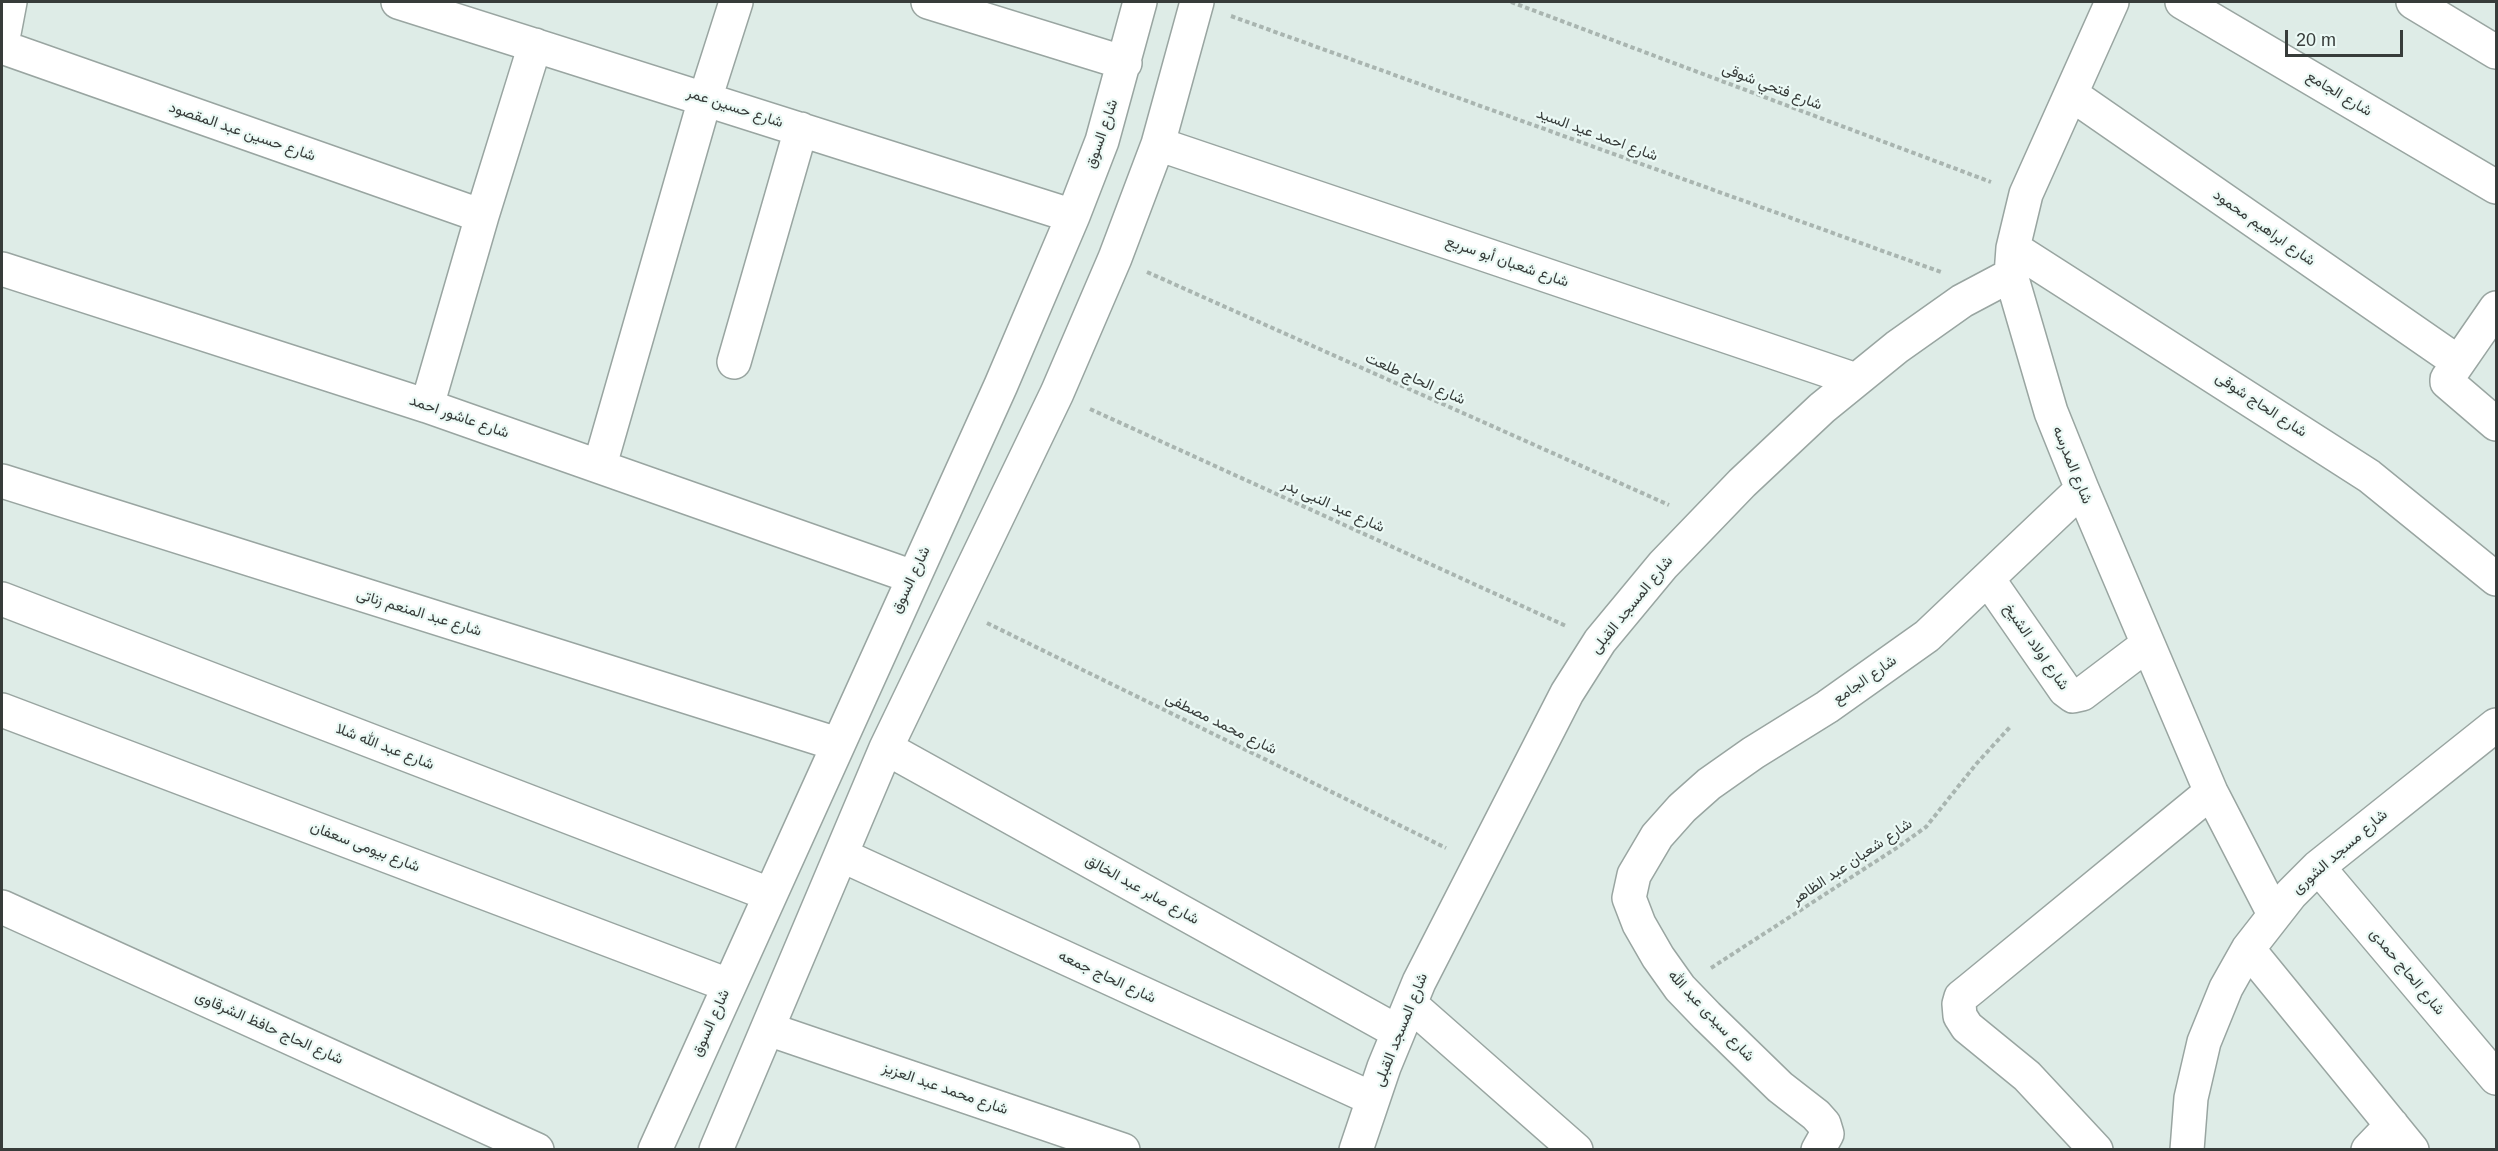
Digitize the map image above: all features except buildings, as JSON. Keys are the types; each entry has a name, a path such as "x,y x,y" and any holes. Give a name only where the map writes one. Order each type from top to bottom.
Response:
{"street":[{"path":"2,46 10,2"},
{"name":"شارع حسين عمر","path":"398,2 1072,216"},
{"path":"600,465 705,99 736,2"},
{"path":"928,2 1125,63"},
{"name":"شارع السوق","path":"655,1149 1001,385 1102,141 1140,2"},
{"name":"شارع المدرسه","path":"2112,2 2026,194 2004,271 2051,412 2082,489 2211,792 2274,914"},
{"name":"شارع الجامع","path":"2182,2 2496,187"},
{"path":"2413,2 2496,52"},
{"path":"721,1148 768,1029 886,748 1057,393 1115,258 1158,144 1197,3"},
{"path":"427,406 535,45"},
{"name":"شارع حسين عبد المقصود","path":"2,46 482,216"},
{"name":"شارع ابراهيم محمود","path":"2071,94 2458,362"},
{"path":"734,362 801,129"},
{"name":"شارع شعبان أبو سريع","path":"1158,144 1856,380"},
{"name":"شارع عاشور احمد","path":"2,269 427,406 913,577"},
{"name":"شارع المسجد القبلى","path":"1356,1149 1404,1018 1448,922 1567,693 1600,641 1663,565 1814,416 1897,347 2004,271"},
{"name":"شارع الحاج شوقى","path":"2004,271 2369,476 2496,579"},
{"path":"2496,308 2447,377 2447,382 2496,424"},
{"name":"شارع عبد المنعم زناتى","path":"2,482 837,744"},
{"name":"شارع الجامع","path":"1642,860 1657,836 1682,808 1709,784 1927,636 2082,489"},
{"name":"شارع اولاد الشيخ","path":"1988,579 2065,690 2073,696 2082,694 2148,644"},
{"name":"شارع عبد الله شلا","path":"2,599 769,894"},
{"name":"شارع بيومى سعفان","path":"2,710 728,985"},
{"name":"شارع مسجد الشورى","path":"2187,1149 2191,1098 2204,1042 2226,988 2248,950 2274,914 2318,867 2496,725"},
{"name":"شارع صابر عبد الخالق","path":"886,748 1404,1018 1576,1149"},
{"path":"2096,1149 2027,1076 1966,1027 1960,1016 1961,997 2211,792"},
{"name":"شارع الحاج جمعه","path":"841,855 1373,1099"},
{"name":"شارع سيدى عبد الله","path":"1642,860 1634,875 1629,898 1638,924 1658,957 1680,988 1772,1079 1824,1124 1827,1134 1818,1149"},
{"name":"شارع الحاج حمدى","path":"2318,867 2496,1078"},
{"name":"شارع الحاج حافظ الشرقاوى","path":"2,907 537,1149"},
{"path":"2248,950 2402,1137 2368,1149"},
{"name":"شارع محمد عبد العزيز","path":"768,1029 1123,1149"}],"path":[{"name":"شارع فتحي شوقى","path":"1511,2 2026,194"},
{"name":"شارع احمد عيد السيد","path":"1197,3 2004,271"},
{"name":"شارع الحاج طلعت","path":"1115,258 1706,521"},
{"name":"شارع عبد النبى بدر","path":"1057,393 1600,641"},
{"name":"شارع محمد مصطفى","path":"954,606 1478,864"},
{"name":"شارع شعبان عبد الظاهر","path":"1680,988 1898,848 1926,827 1977,763 2011,726"}]}
